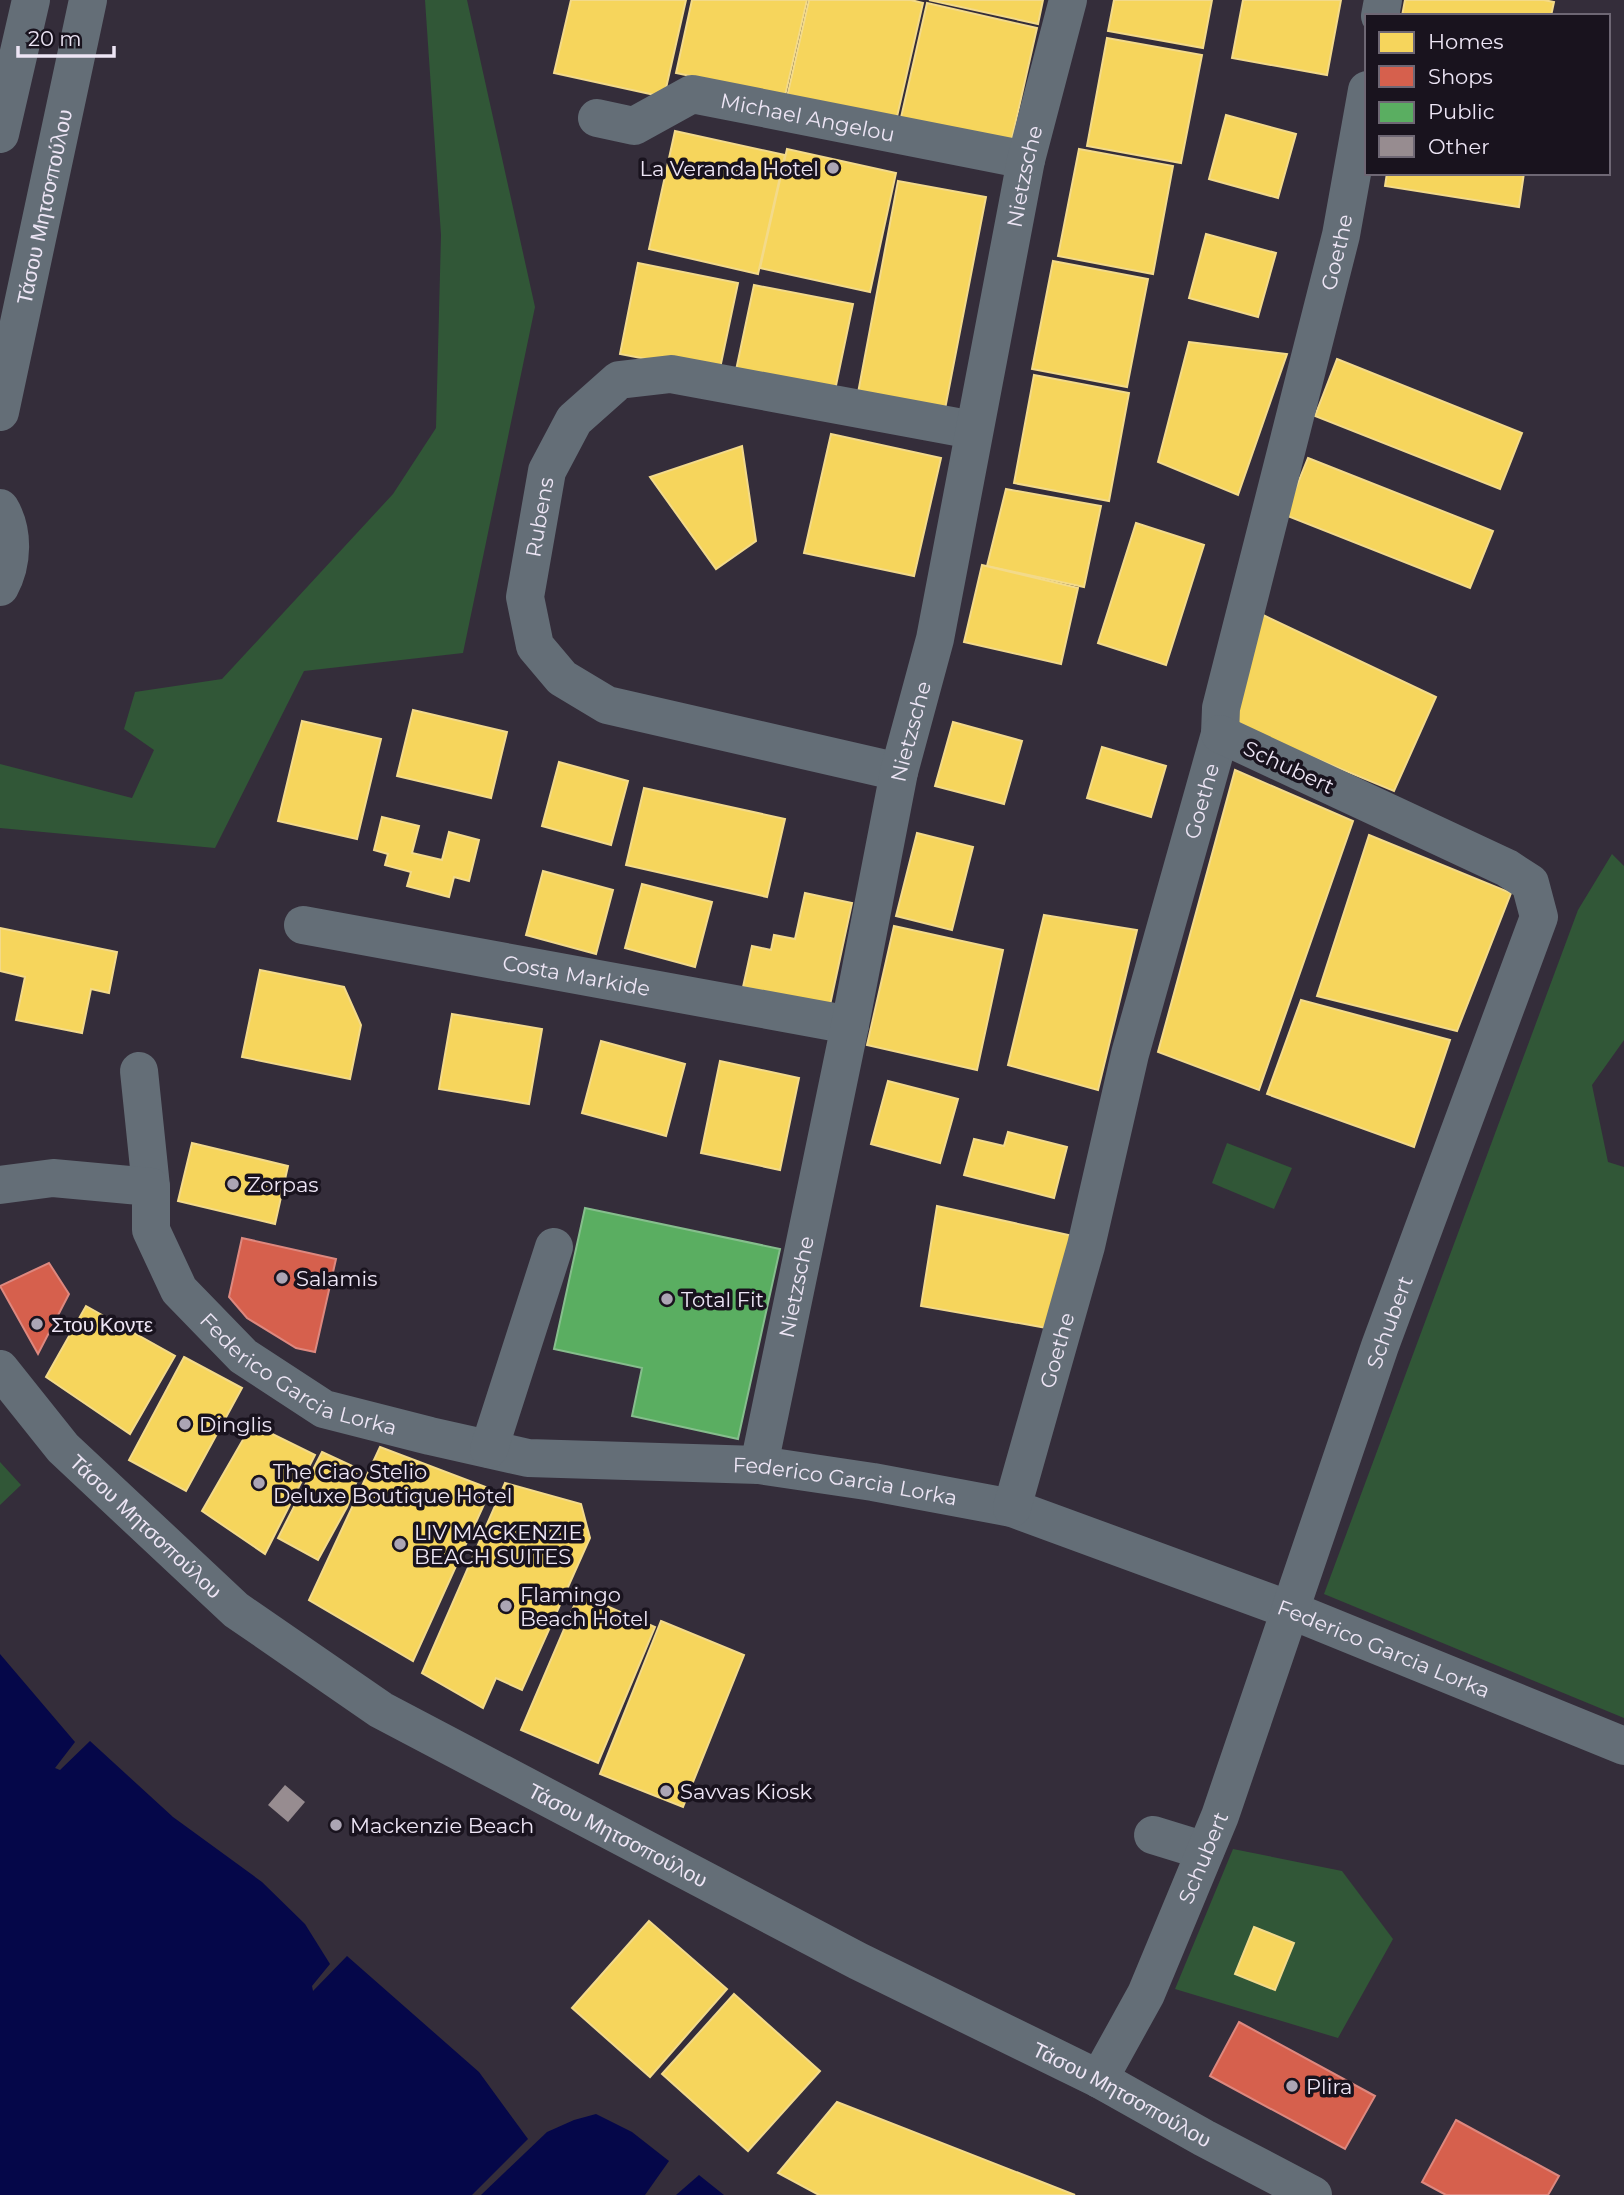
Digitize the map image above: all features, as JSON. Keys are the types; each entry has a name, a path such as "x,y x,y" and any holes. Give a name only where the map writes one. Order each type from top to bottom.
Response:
{"street":[{"path":"0,134 31,0"},
{"name":"Τάσου Μητσοπούλου","path":"0,412 88,0"},
{"path":"73,64 93,0"},
{"name":"Nietzsche","path":"759,1465 899,772 934,639 1026,160 1068,0"},
{"name":"Michael Angelou","path":"597,118 634,126 692,94 1026,160"},
{"name":"Goethe","path":"1013,1508 1086,1245 1130,1054 1220,734 1221,708 1341,235 1365,101"},
{"name":"Rubens","path":"899,772 607,705 562,678 535,646 525,597 547,471 574,419 619,380 671,374 973,430"},
{"path":"0,508 11,542 7,574 0,587"},
{"name":"Schubert","path":"1099,2079 1146,1994 1220,1816 1380,1346 1539,917 1530,883 1507,868 1220,734"},
{"name":"Costa Markide","path":"303,925 850,1025"},
{"name":"Federico Garcia Lorka","path":"139,1071 152,1187 151,1230 179,1290 243,1356 324,1409 528,1458 759,1465 840,1463 926,1481 1013,1508 1290,1610 1624,1746"},
{"path":"0,1185 53,1178 152,1187"},
{"path":"489,1449 554,1247"},
{"name":"Τάσου Μητσοπούλου","path":"0,1369 63,1448 236,1610 382,1710 858,1961 1099,2079 1313,2195"},
{"path":"1153,1835 1205,1851"}],"green space":[{"path":"425,0 467,0 535,307 463,653 304,671 215,848 0,828 0,764 132,798 154,750 124,729 135,692 222,679 393,494 436,428 441,235"},
{"path":"1612,854 1624,866 1624,1040 1592,1085 1608,1162 1624,1167 1624,1718 1324,1594 1578,910"},
{"path":"1227,1143 1292,1168 1274,1209 1212,1183"},
{"path":"0,1462 21,1485 0,1505"},
{"path":"1233,1849 1342,1871 1393,1939 1338,2038 1175,1989","holes":["1254,1928 1294,1943 1275,1990 1236,1974"]}],"shaded area":[{"path":"0,1654 75,1742 55,1768 60,1770 90,1741 173,1817 262,1882 305,1924 330,1964 312,1986 313,1991 347,1956 479,2072 528,2139 472,2195 0,2195"},
{"path":"596,2114 632,2132 669,2161 645,2195 481,2195 547,2132"},
{"path":"699,2175 724,2195 676,2195"}],"building: Homes":[{"path":"571,0 686,0 664,97 554,73"},
{"path":"692,0 807,0 785,96 676,73"},
{"path":"809,0 911,0 923,3 896,121 787,97"},
{"path":"929,0 1043,0 1038,24"},
{"path":"1114,0 1212,0 1203,48 1108,31"},
{"path":"1243,0 1341,0 1327,75 1232,58"},
{"path":"1405,0 1554,2 1551,14 1402,14"},
{"path":"927,3 1037,28 1010,147 900,122"},
{"path":"1107,38 1202,55 1181,163 1087,146"},
{"path":"1226,115 1296,134 1278,198 1209,179"},
{"path":"675,131 785,155 758,274 649,249"},
{"path":"787,149 896,173 870,292 760,268"},
{"path":"1079,149 1173,166 1153,274 1058,256"},
{"path":"1387,175 1524,175 1519,207 1385,186"},
{"path":"898,181 986,197 945,409 858,393"},
{"path":"1206,234 1276,253 1258,317 1189,298"},
{"path":"1053,261 1148,279 1127,387 1032,369"},
{"path":"638,263 738,283 719,373 620,354"},
{"path":"754,285 853,304 834,395 735,375"},
{"path":"1189,342 1287,354 1238,495 1158,462"},
{"path":"1337,359 1522,433 1500,489 1315,416"},
{"path":"1034,375 1129,393 1109,501 1014,483"},
{"path":"831,434 941,458 914,576 804,553"},
{"path":"742,446 756,541 716,569 650,477"},
{"path":"1308,458 1493,531 1470,588 1285,515"},
{"path":"1006,489 1101,506 1084,587 987,566"},
{"path":"1136,523 1204,545 1166,665 1098,643"},
{"path":"982,565 1078,588 1061,664 964,642"},
{"path":"1263,615 1436,697 1394,791 1228,722"},
{"path":"413,710 507,732 491,798 397,776"},
{"path":"302,721 381,739 357,839 278,821"},
{"path":"953,722 1022,741 1004,804 935,786"},
{"path":"1102,747 1166,766 1151,817 1087,798"},
{"path":"559,762 628,781 611,845 542,826"},
{"path":"1235,770 1353,821 1259,1090 1158,1052"},
{"path":"644,788 785,819 767,897 626,865"},
{"path":"382,817 419,826 412,853 442,860 449,832 479,840 469,881 454,877 449,897 407,886 411,872 385,865 388,854 374,850"},
{"path":"917,833 973,847 952,930 896,916"},
{"path":"1369,835 1511,893 1457,1031 1317,996"},
{"path":"543,871 613,890 596,954 526,935"},
{"path":"642,884 712,902 695,967 625,948"},
{"path":"805,893 852,903 830,1005 743,987 752,946 771,950 774,935 795,939"},
{"path":"1044,915 1137,930 1098,1090 1008,1065"},
{"path":"894,926 1003,950 977,1070 867,1045"},
{"path":"0,928 117,952 109,993 91,989 82,1033 16,1020 25,977 0,971"},
{"path":"260,970 344,987 361,1025 350,1079 242,1057"},
{"path":"1301,1000 1450,1040 1414,1147 1267,1094"},
{"path":"452,1014 542,1029 529,1104 439,1089"},
{"path":"601,1041 685,1064 666,1136 582,1113"},
{"path":"720,1061 799,1078 780,1170 701,1153"},
{"path":"888,1081 958,1099 940,1163 871,1144"},
{"path":"1008,1132 1067,1147 1054,1198 964,1175 974,1139 1004,1146"},
{"name":"Zorpas","path":"192,1143 288,1166 275,1224 178,1201"},
{"path":"937,1206 1073,1236 1047,1328 921,1306"},
{"path":"86,1306 175,1356 130,1434 46,1377"},
{"name":"Dinglis","path":"184,1357 242,1388 186,1491 129,1460"},
{"name":"The Ciao Stelio Deluxe Boutique Hotel","path":"252,1424 315,1455 265,1554 202,1511"},
{"name":"LIV MACKENZIE BEACH SUITES","path":"380,1447 491,1489 413,1661 309,1600"},
{"path":"322,1452 361,1470 347,1507 318,1560 278,1538"},
{"name":"Flamingo Beach Hotel","path":"505,1483 581,1504 590,1538 522,1690 496,1678 483,1708 422,1673"},
{"path":"579,1594 655,1627 598,1763 521,1730"},
{"path":"661,1621 744,1655 683,1807 600,1774"},
{"path":"649,1921 727,1989 650,2077 572,2008"},
{"path":"1254,1927 1294,1943 1275,1990 1235,1974"},
{"path":"734,1994 820,2071 748,2151 662,2074"},
{"path":"837,2102 1075,2195 819,2195 778,2173"}],"building: Shops":[{"name":"Salamis","path":"242,1238 336,1259 315,1352 296,1348 247,1318 229,1297"},
{"name":"Στου Κοντε","path":"49,1263 69,1294 38,1354 0,1286"},
{"name":"Plira","path":"1239,2022 1375,2096 1345,2149 1210,2076"},
{"path":"1456,2120 1559,2176 1548,2195 1446,2195 1422,2182"}],"building: Public":[{"name":"Total Fit","path":"585,1208 780,1249 738,1439 632,1416 642,1368 554,1349"}],"building: Other":[{"path":"285,1785 305,1802 288,1822 268,1805"}],"place":[{"name":"La Veranda Hotel","path":"833,168"},
{"name":"Zorpas","path":"233,1184"},
{"name":"Salamis","path":"282,1278"},
{"name":"Total Fit","path":"667,1299"},
{"name":"Στου Κοντε","path":"37,1324"},
{"name":"Dinglis","path":"185,1424"},
{"name":"The Ciao Stelio Deluxe Boutique Hotel","path":"259,1483"},
{"name":"LIV MACKENZIE BEACH SUITES","path":"400,1544"},
{"name":"Flamingo Beach Hotel","path":"506,1606"},
{"name":"Savvas Kiosk","path":"666,1791"},
{"name":"Mackenzie Beach","path":"336,1825"},
{"name":"Plira","path":"1292,2086"}]}
